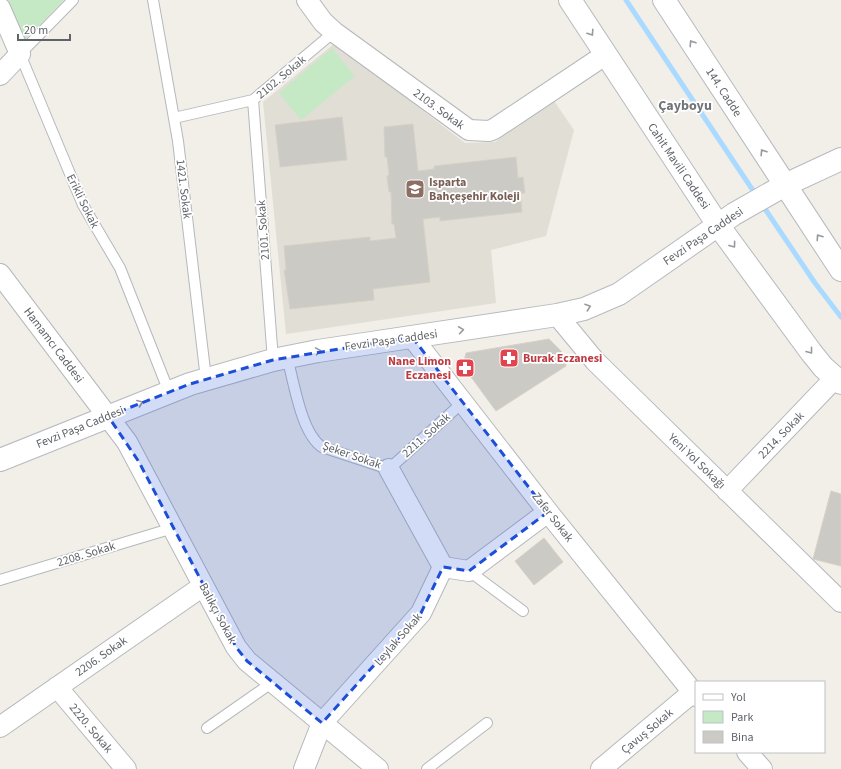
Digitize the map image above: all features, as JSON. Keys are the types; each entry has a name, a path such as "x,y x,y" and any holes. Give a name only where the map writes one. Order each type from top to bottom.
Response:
{"street":[{"name":"2103. Sokak","path":"307,0 323,22 334,32 469,130 489,131 494,129 606,56"},
{"name":"Cahit Mavili Caddesi","path":"570,0 606,56 726,220 811,352 838,381"},
{"name":"144. Cadde","path":"664,0 841,270"},
{"name":"Erikli Sokak","path":"0,8 20,54"},
{"path":"0,75 20,54"},
{"name":"Fevzi Paşa Caddesi","path":"0,460 169,392 206,379 280,359 557,315 584,309 619,294 765,195 841,159"},
{"name":"Hamamcı Caddesi","path":"0,274 108,416"},
{"name":"Yeni Yol Sokağı","path":"557,315 595,361 841,602"},
{"name":"Zafer Sokak","path":"412,337 548,512 695,694"},
{"name":"2214. Sokak","path":"728,491 838,381"},
{"name":"Balıkçı Sokak","path":"108,416 139,462 236,647 247,661 378,769"},
{"name":"Şeker Sokak","path":"390,469 443,567"},
{"path":"443,567 469,571 548,512"},
{"name":"Leylak Sokak","path":"304,769 322,723 421,613 443,567"},
{"name":"2206. Sokak","path":"0,727 203,586"},
{"name":"2220. Sokak","path":"57,687 126,769"},
{"name":"Çavuş Sokak","path":"601,769 695,694"},
{"path":"748,753 762,769"}],"lane":[{"path":"20,54 72,0"},
{"name":"1421. Sokak","path":"153,0 174,118 206,379"},
{"name":"2102. Sokak","path":"174,118 253,100 334,32"},
{"name":"Erikli Sokak","path":"20,54 83,205 120,268 169,392"},
{"name":"2101. Sokak","path":"253,100 280,359"},
{"name":"Şeker Sokak","path":"280,359 310,435 316,443 322,447 390,469"},
{"name":"2211. Sokak","path":"390,469 462,402"},
{"name":"2208. Sokak","path":"0,580 173,528"},
{"path":"469,571 523,610"},
{"path":"207,728 273,682"},
{"path":"427,769 488,723"}],"highlighted area":[{"path":"412,337 548,512 469,571 443,567 421,613 322,723 247,661 236,647 139,462 108,416 190,384 273,360"}],"shaded area":[{"name":"Isparta Bahçeşehir Koleji","path":"335,43 465,143 495,142 554,101 574,130 546,236 491,250 496,303 286,334 263,102"}],"green space":[{"path":"5,0 64,0 23,42"},
{"path":"332,48 355,76 301,120 279,93"}],"building":[{"path":"342,117 347,160 280,167 275,125"},
{"path":"413,124 418,171 434,169 434,166 516,157 518,178 523,177 525,193 520,193 522,212 440,221 440,217 423,219 430,282 373,289 374,300 290,309 284,270 286,270 284,246 370,237 370,241 396,238 394,224 392,224 391,192 389,192 387,176 389,175 387,157 385,157 384,127"},
{"path":"549,339 564,354 566,366 496,411 463,366 466,353"},
{"path":"831,491 841,494 841,566 813,559"},
{"path":"544,538 563,562 534,585 515,561"}],"waterway":[{"path":"626,0 756,195"},
{"path":"761,203 815,283 841,317"}],"place":[{"name":"Isparta Bahçeşehir Koleji","path":"415,189"},
{"name":"Burak Eczanesi","path":"509,358"},
{"name":"Nane Limon Eczanesi","path":"465,368"}],"district":[{"name":"Çayboyu","path":"685,105"}]}
